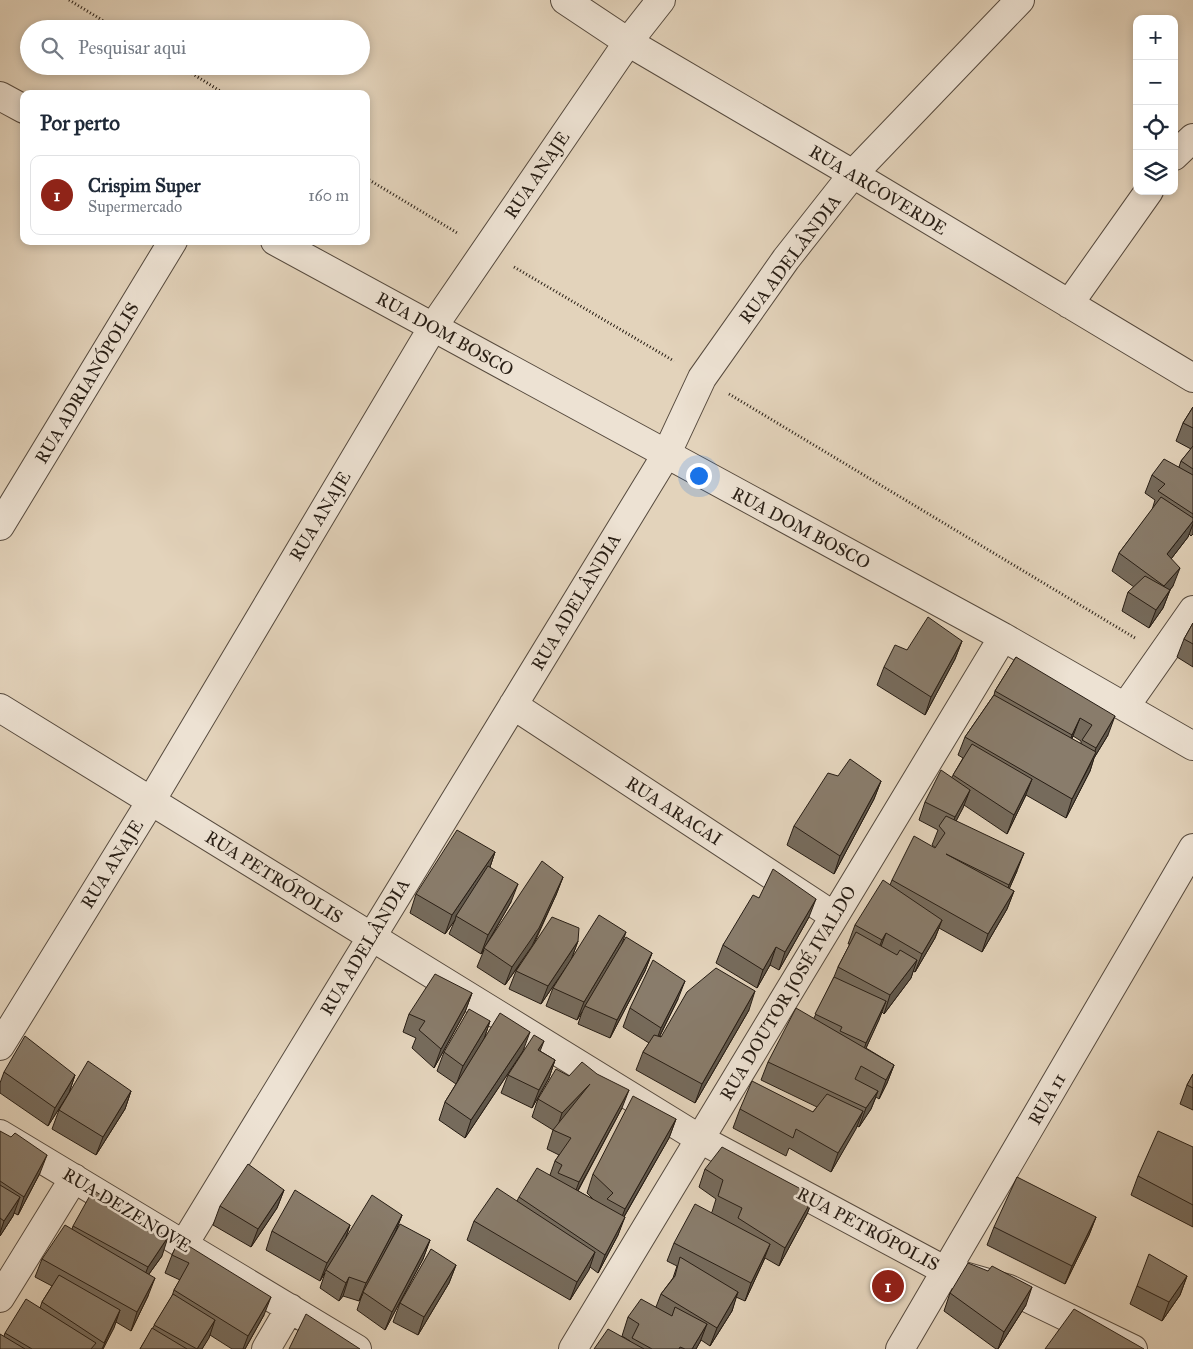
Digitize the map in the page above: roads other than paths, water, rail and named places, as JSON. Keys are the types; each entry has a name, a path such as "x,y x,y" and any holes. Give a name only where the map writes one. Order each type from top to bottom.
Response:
{"street":[{"name":"RUA ARCOVERDE","path":"565,0 628,42 853,174 1193,378"},
{"name":"RUA ANAJE","path":"0,1046 151,801 433,327 628,42 661,0"},
{"name":"RUA ADELÂNDIA","path":"184,1244 666,455 702,378 786,259 853,174 1020,0"},
{"path":"0,96 20,107"},
{"path":"1178,152 1193,138"},
{"path":"1069,304 1146,195"},
{"name":"RUA ADRIANÓPOLIS","path":"0,526 171,245"},
{"name":"RUA DOM BOSCO","path":"282,245 1003,637 1193,746"},
{"path":"1125,707 1193,610"},
{"name":"RUA DOUTOR JOSÉ IVALDO","path":"573,1349 1003,637"},
{"name":"RUA ARACAI","path":"514,705 834,916"},
{"name":"RUA PETRÓPOLIS","path":"0,708 700,1139 946,1270 1009,1289 1133,1349"},
{"name":"RUA 11","path":"900,1349 1193,848"},
{"name":"RUA DEZENOVE","path":"0,1134 356,1349"},
{"path":"0,1298 74,1178"},
{"path":"266,1349 290,1308"}],"place":[{"name":"Crispim Super","path":"888,1286"}]}
